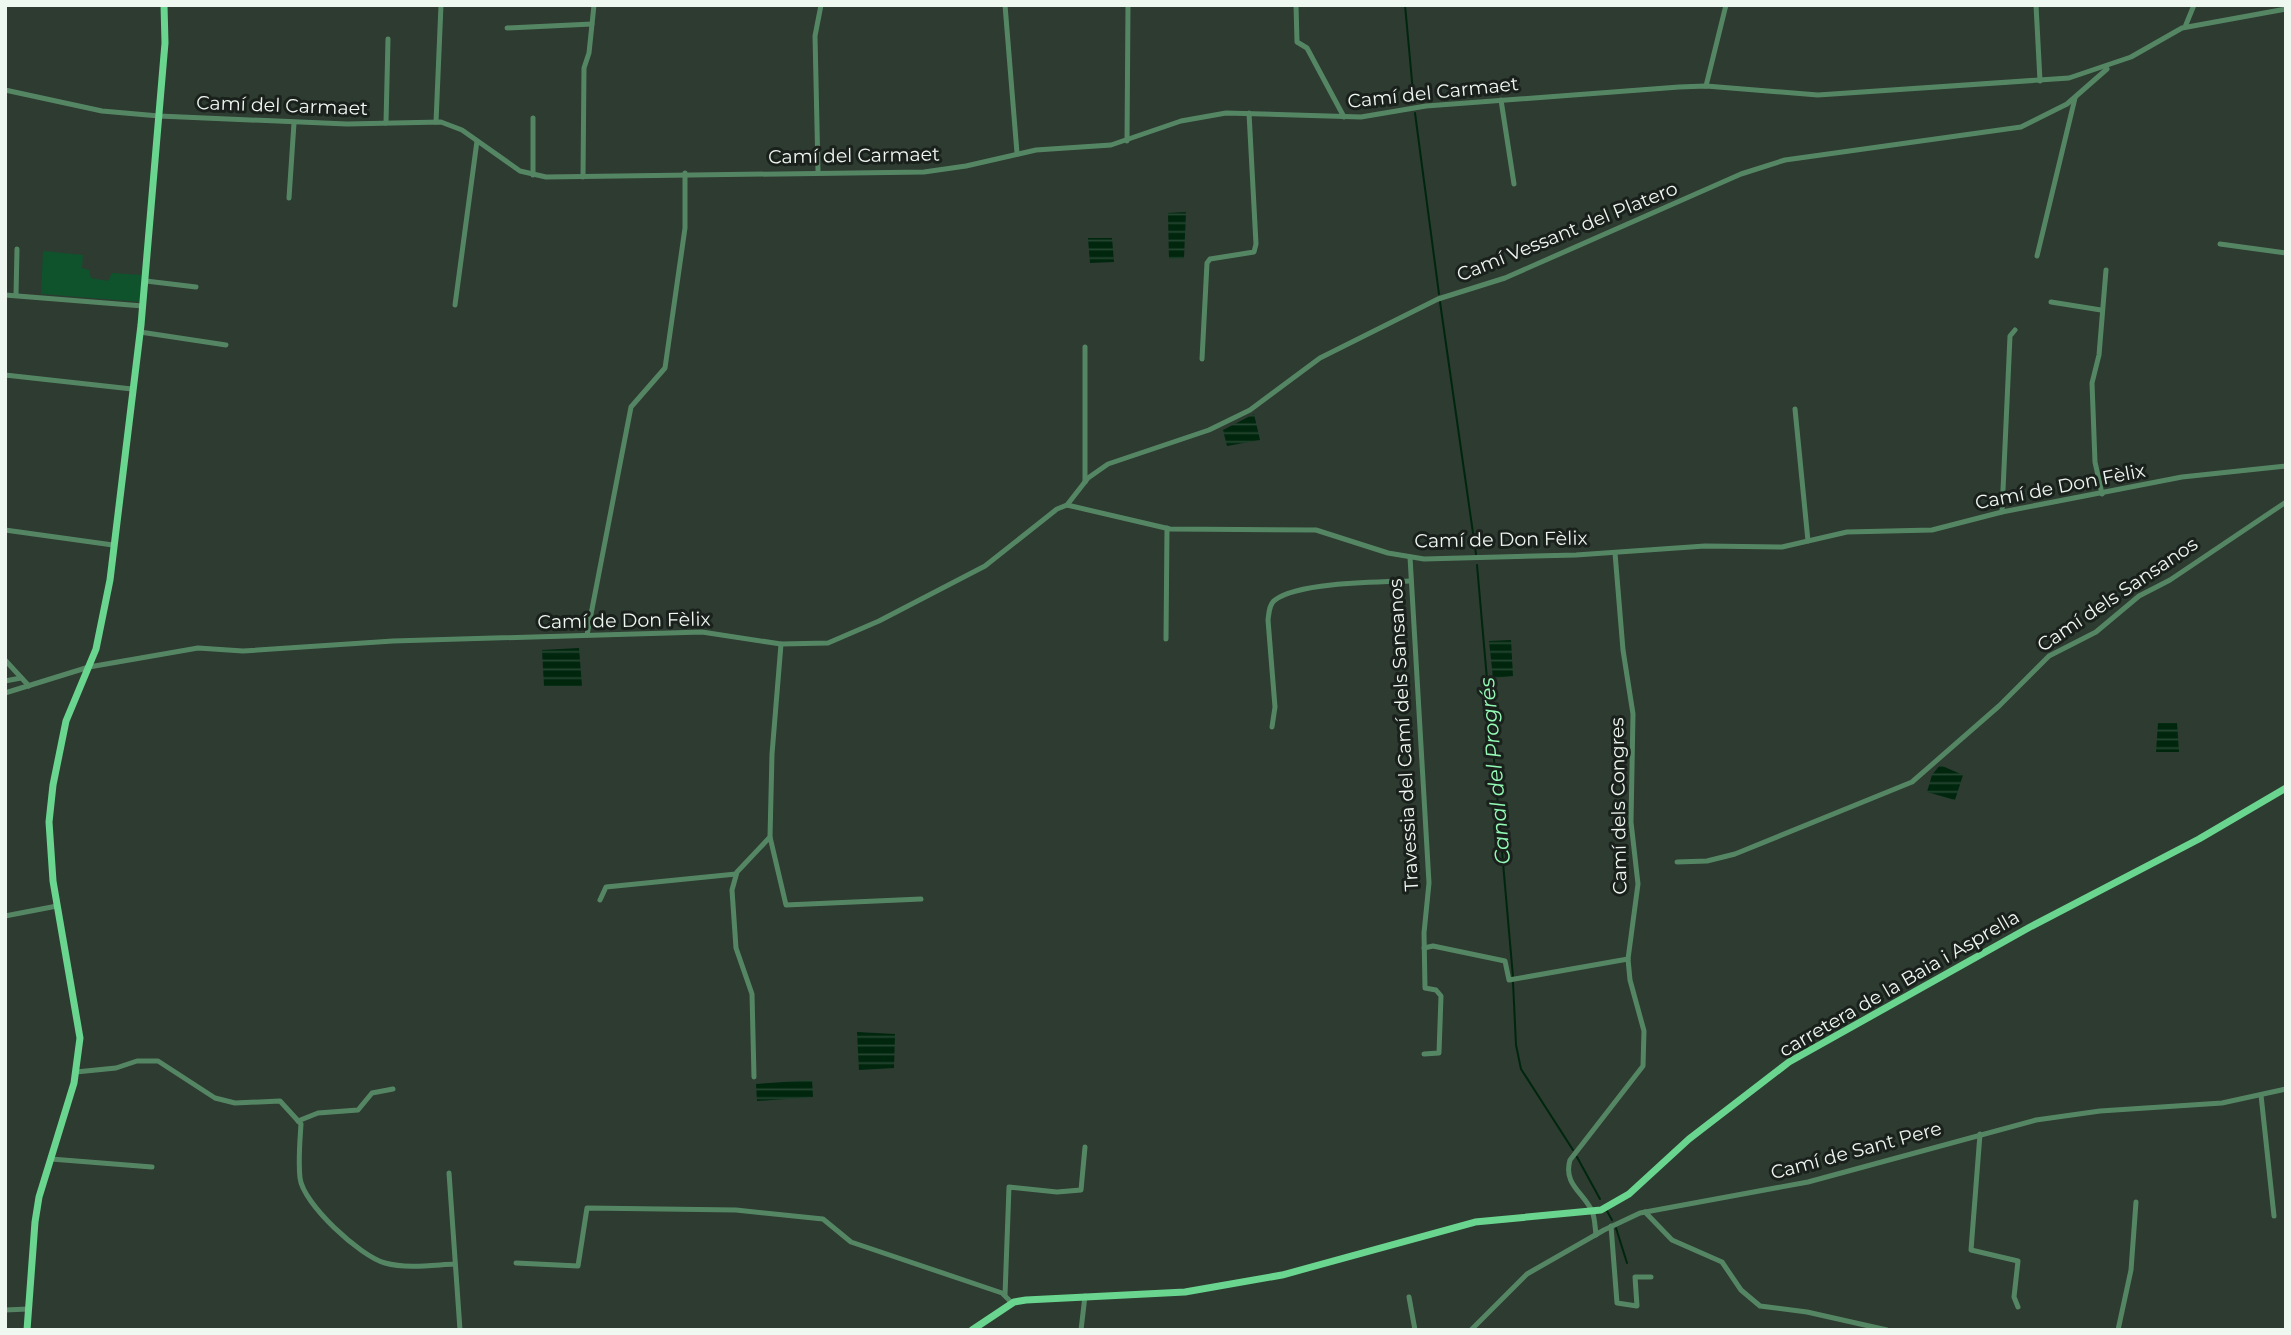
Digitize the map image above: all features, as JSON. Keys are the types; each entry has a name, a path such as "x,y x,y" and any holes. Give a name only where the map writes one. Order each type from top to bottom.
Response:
{"main road":[{"path":"27,1330 35,1222 76,1072 80,1038 49,847 53,785 66,721 89,667 103,619 146,281 159,116 164,5"},
{"name":"carretera de la Baia i Asprella","path":"972,1330 1012,1303 1026,1300 1185,1292 1263,1280 1475,1222 1592,1212 1629,1194 1689,1139 1815,1046 2030,927 2175,853 2286,788"}],"street":[{"path":"436,121 441,5"},
{"path":"583,177 584,68 594,5"},
{"path":"818,171 815,36 821,5"},
{"path":"1005,5 1017,153"},
{"path":"1127,141 1128,5"},
{"path":"1296,5 1297,42 1307,48 1344,117"},
{"path":"1706,86 1726,5"},
{"path":"2036,5 2040,81"},
{"path":"2185,27 2194,5"},
{"name":"Camí del Carmaet","path":"5,90 102,111 159,116 293,123 436,121 462,130 507,163 533,175 583,177 818,171 924,172 967,166 1017,153 1094,147 1127,141 1181,121 1227,113 1344,117 1501,100 1706,86 1818,95 2040,81 2088,74 2109,67 2185,27 2286,9"},
{"path":"507,28 592,24"},
{"path":"386,123 388,39"},
{"name":"Camí Vessant del Platero","path":"1067,505 1085,482 1108,464 1209,430 1250,410 1320,358 1438,299 1505,278 1617,231 1741,174 1784,160 2021,127 2075,98 2109,67"},
{"path":"2037,257 2075,98"},
{"path":"1501,100 1514,184"},
{"path":"1202,359 1206,263 1210,259 1244,256 1254,251 1256,244 1249,113"},
{"path":"533,118 533,175"},
{"path":"289,198 293,123"},
{"path":"455,305 477,141"},
{"path":"587,635 631,407 665,368 685,228 685,173"},
{"path":"2220,244 2286,253"},
{"path":"16,295 17,249"},
{"path":"2102,494 2095,462 2092,409 2106,270"},
{"path":"146,281 197,287"},
{"path":"5,295 143,306"},
{"path":"2051,302 2101,310"},
{"path":"2002,512 2010,336 2015,330"},
{"path":"140,332 226,345"},
{"path":"1085,347 1085,482"},
{"path":"5,375 132,389"},
{"path":"1795,409 1808,541"},
{"name":"Camí de Don Fèlix","path":"5,693 89,667 198,648 243,651 393,641 702,632 781,644 828,643 879,621 985,566 1057,509 1067,505 1167,528 1315,530 1388,553 1424,559 1615,553 1705,547 1782,547 1847,532 1932,530 2002,512 2182,477 2286,466"},
{"name":"Camí dels Sansanos","path":"1676,862 1707,861 1735,854 1912,782 2000,706 2049,656 2096,632 2139,596 2170,580 2286,502"},
{"path":"1166,639 1167,528"},
{"path":"5,530 113,545"},
{"name":"Camí dels Congres","path":"1596,1234 1592,1212 1573,1186 1567,1170 1570,1160 1643,1066 1644,1031 1630,981 1628,959 1638,884 1631,822 1633,714 1623,650 1615,553"},
{"name":"Travessia del Camí dels Sansanos","path":"1410,557 1429,883 1424,948 1425,988 1436,990 1441,996 1439,1053 1424,1054"},
{"path":"1272,727 1275,707 1268,620 1269,607 1275,599 1330,586 1410,581"},
{"path":"781,644 772,751 770,836 786,905 921,899"},
{"path":"5,660 29,686"},
{"path":"5,681 21,678"},
{"path":"754,1077 752,994 736,948 731,906 736,874 770,836"},
{"path":"600,900 606,887 736,874"},
{"path":"5,916 57,906"},
{"path":"1424,948 1433,946 1505,961 1509,980 1628,959"},
{"path":"76,1072 116,1068 137,1061 158,1061 215,1098 235,1103 279,1101 299,1121 300,1178 306,1196 318,1211 353,1242 383,1263 455,1264"},
{"path":"299,1121 318,1113 358,1110 372,1093 393,1089"},
{"name":"Camí de Sant Pere","path":"1471,1330 1527,1274 1611,1226 1645,1212 1808,1182 1980,1134 2065,1115 2222,1103 2286,1089"},
{"path":"2261,1095 2273,1216"},
{"path":"1980,1134 1971,1250 2018,1261 2014,1297 2018,1307"},
{"path":"1005,1296 1009,1187 1057,1192 1082,1190 1085,1147"},
{"path":"51,1158 152,1167"},
{"path":"449,1173 460,1330"},
{"path":"2118,1330 2131,1270 2136,1202"},
{"path":"516,1263 578,1266 587,1208 736,1210 823,1219 851,1242 971,1281 1005,1296 1012,1303"},
{"path":"1645,1212 1672,1240 1722,1262 1741,1290 1760,1306 1807,1312 1888,1330"},
{"path":"1611,1226 1617,1303 1637,1306 1636,1277 1651,1277"},
{"path":"1081,1330 1085,1296"},
{"path":"1409,1297 1415,1330"},
{"path":"5,1310 28,1309"}],"shaded area":[{"path":"1186,212 1184,258 1169,259 1168,213"},
{"path":"1088,238 1112,238 1114,262 1090,263"},
{"path":"43,251 83,255 82,268 89,270 91,278 108,281 112,273 142,275 141,302 41,294"},
{"path":"1254,414 1260,440 1227,446 1223,430"},
{"path":"1511,640 1513,676 1493,678 1489,641"},
{"path":"579,648 582,686 544,686 542,650"},
{"path":"2158,723 2177,723 2179,752 2156,752"},
{"path":"1940,765 1963,775 1955,800 1927,792 1932,775"},
{"path":"857,1032 895,1034 894,1068 859,1070"},
{"path":"812,1080 813,1097 757,1101 756,1084"}],"waterway":[{"name":"Canal del Progrés","path":"1405,5 1414,103"},
{"name":"Canal del Progrés","path":"1415,113 1439,294"},
{"name":"Canal del Progrés","path":"1440,302 1476,554"},
{"name":"Canal del Progrés","path":"1477,565 1513,977"},
{"name":"Canal del Progrés","path":"1513,982 1516,1045 1521,1069 1573,1150"},
{"name":"Canal del Progrés","path":"1577,1157 1600,1199"},
{"name":"Canal del Progrés","path":"1607,1211 1612,1220"},
{"name":"Canal del Progrés","path":"1616,1228 1627,1263"}]}
